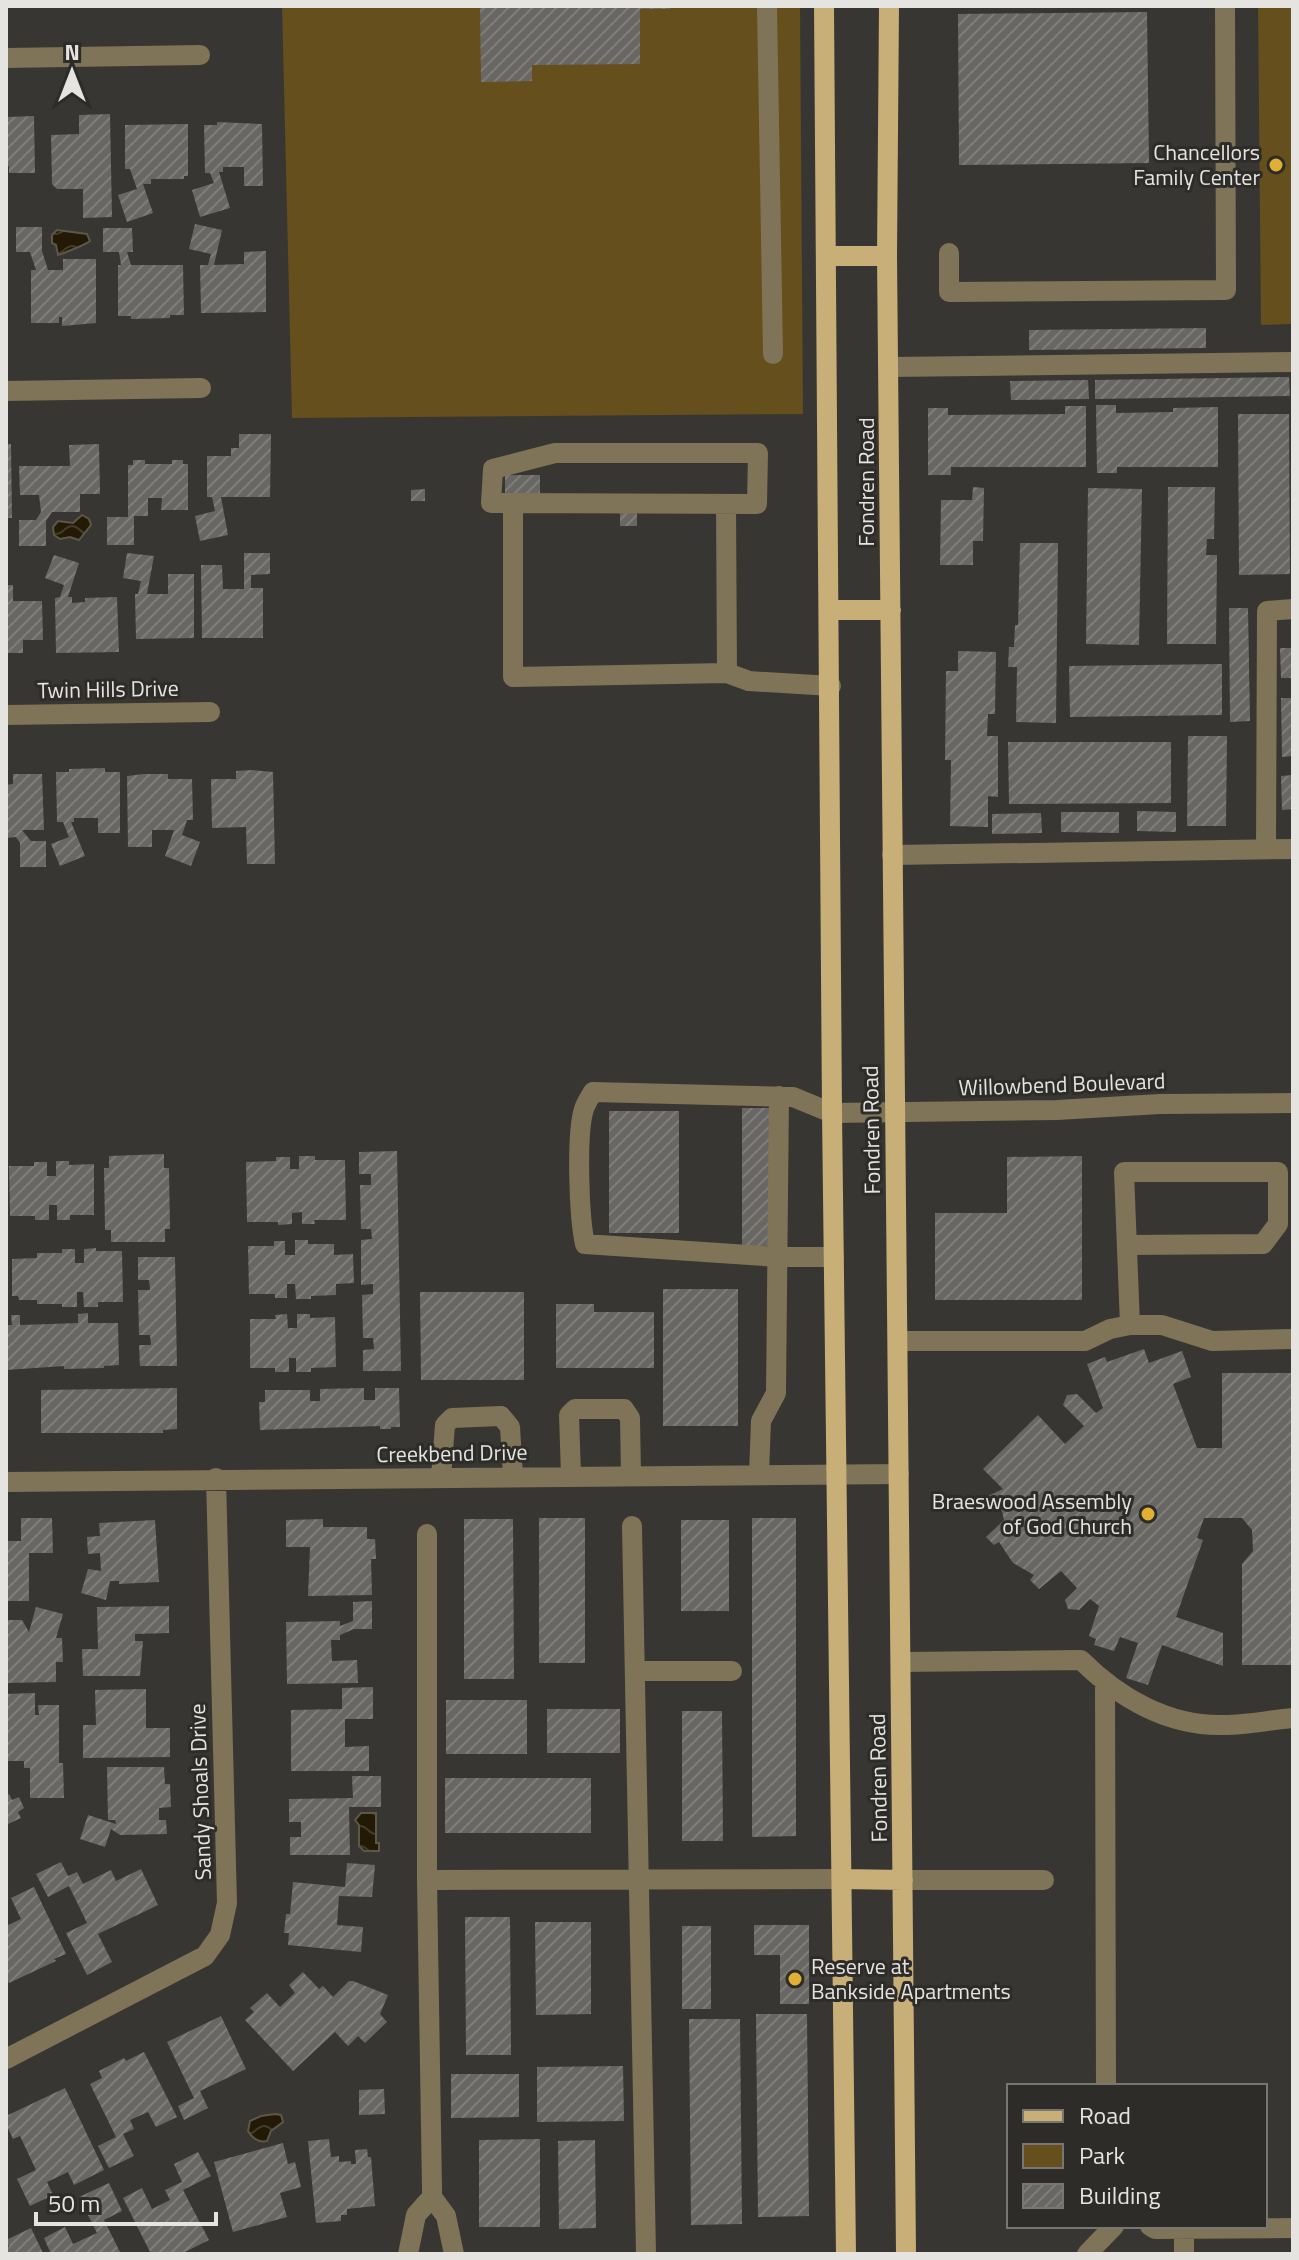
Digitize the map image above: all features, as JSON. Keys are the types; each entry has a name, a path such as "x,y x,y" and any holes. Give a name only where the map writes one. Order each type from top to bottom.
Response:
{"main road":[{"name":"Fondren Road","path":"824,6 832,1113 846,2254"},
{"name":"Fondren Road","path":"889,6 887,256 906,2254"},
{"path":"827,256 887,256"},
{"path":"830,610 891,610"},
{"path":"842,1879 903,1880"}],"street":[{"path":"767,6 773,354"},
{"path":"949,253 949,292 1226,290 1225,6"},
{"path":"6,58 200,55"},
{"path":"889,367 1293,362"},
{"path":"6,391 201,388"},
{"path":"555,453 758,453 757,504 513,503 491,503 493,469 555,453"},
{"path":"513,503 513,677 727,673 749,681 831,686"},
{"path":"726,504 727,673"},
{"path":"1266,849 1267,611 1293,609"},
{"name":"Twin Hills Drive","path":"6,715 210,712"},
{"path":"892,855 1293,849"},
{"path":"832,1113 793,1097 593,1092 584,1108 581,1126 580,1205 585,1244 778,1257 834,1257"},
{"path":"759,1474 761,1421 776,1393 779,1096"},
{"name":"Willowbend Boulevard","path":"832,1113 1293,1103"},
{"path":"1127,1245 1263,1244 1286,1224 1278,1172 1124,1172 1130,1325"},
{"path":"898,1341 1085,1341 1110,1329 1130,1325 1162,1325 1212,1341 1293,1339"},
{"path":"571,1475 569,1415 575,1409 624,1409 630,1418 631,1475"},
{"path":"441,1477 445,1425 452,1418 501,1416 510,1427 513,1476"},
{"name":"Creekbend Drive","path":"6,1482 899,1474"},
{"name":"Sandy Shoals Drive","path":"6,2059 205,1956 220,1935 227,1903 216,1478"},
{"path":"632,1526 646,2254"},
{"path":"427,1534 427,1880 432,2193 446,2216 454,2254"},
{"path":"901,1662 1081,1660 1105,1684 1145,1707 1192,1723 1225,1725 1293,1718"},
{"path":"635,1671 732,1671"},
{"path":"1105,1684 1106,2084"},
{"path":"427,1880 842,1879"},
{"path":"903,1880 1044,1880"},
{"path":"408,2254 416,2215 432,2193"},
{"path":"1087,2254 1112,2228"},
{"path":"1153,2228 1293,2228"},
{"path":"1184,2229 1184,2254"}],"green space":[{"path":"282,6 800,6 803,414 292,418"},
{"name":"Chancellors Family Center","path":"1258,6 1293,6 1293,324 1261,325"}],"water":[{"path":"57,230 87,234 90,241 58,255 56,245 52,243 52,235"},
{"path":"82,515 89,519 91,525 79,540 70,537 60,539 54,535 53,527 58,521 73,523"},
{"path":"361,1813 376,1813 379,1851 364,1851 359,1846 359,1825 355,1820"},
{"path":"281,2115 283,2122 271,2131 267,2141 259,2141 248,2131 250,2121"}],"building":[{"path":"480,6 670,6 670,9 640,9 640,64 532,65 532,81 481,82"},
{"path":"1147,12 1149,163 959,165 958,14"},
{"path":"110,114 112,217 83,218 83,189 57,189 52,184 51,135 79,134 79,115"},
{"path":"34,116 35,173 9,173 9,166 6,166 6,117"},
{"path":"217,122 262,124 263,186 244,186 244,167 223,167 223,172 219,172 230,208 200,217 192,190 214,183 210,173 205,173 204,125 217,125"},
{"path":"188,124 188,176 184,179 151,179 151,184 143,184 153,213 127,222 118,195 137,189 130,169 125,169 125,125"},
{"path":"195,224 222,230 214,265 244,264 244,252 266,251 266,312 201,313 200,265 208,265 211,254 189,249"},
{"path":"16,227 42,227 42,251 48,270 63,270 63,259 96,259 96,323 62,326 62,317 59,317 59,323 31,323 31,270 36,270 30,252 16,252"},
{"path":"103,228 132,228 133,252 127,252 131,265 183,265 184,315 131,319 131,316 118,316 119,252 103,252"},
{"path":"1206,328 1206,348 1029,350 1029,330"},
{"path":"1289,377 1290,396 1095,399 1095,380"},
{"path":"1088,380 1089,399 1011,400 1010,381"},
{"path":"1096,405 1116,405 1116,413 1218,407 1218,467 1117,467 1117,473 1097,473"},
{"path":"1065,406 1086,406 1086,467 951,467 951,475 928,475 928,408 948,408 948,415 1065,414"},
{"path":"1238,414 1289,414 1290,574 1239,575"},
{"path":"239,434 271,434 270,497 221,497 228,535 200,541 195,516 215,511 212,497 207,497 207,456 231,456 231,448 239,448"},
{"path":"6,444 11,444 12,518 6,518"},
{"path":"99,444 100,494 80,494 80,512 52,512 46,521 46,546 19,546 19,520 36,520 41,512 39,495 20,495 19,466 70,466 69,445"},
{"path":"133,460 145,460 145,464 172,464 172,460 183,460 183,464 188,464 188,510 161,510 162,498 148,498 148,516 134,516 134,545 107,545 107,517 128,517 128,465 133,465"},
{"path":"505,475 540,475 540,498 505,499"},
{"path":"973,487 984,488 983,541 973,541 973,565 940,565 941,500 972,500"},
{"path":"1168,487 1215,487 1214,539 1207,539 1206,555 1217,555 1216,644 1167,644"},
{"path":"1088,488 1142,489 1139,645 1086,644"},
{"path":"425,489 425,501 411,501 411,490"},
{"path":"620,511 637,511 637,526 620,526"},
{"path":"1020,543 1058,543 1056,723 1016,722 1017,667 1008,667 1009,647 1014,647 1015,625 1018,625"},
{"path":"127,553 154,556 147,594 168,594 168,574 194,574 194,638 136,639 135,594 138,594 141,581 123,578"},
{"path":"244,553 270,553 270,574 251,575 251,588 263,588 263,638 202,638 201,565 222,565 223,589 244,589"},
{"path":"54,555 79,563 68,597 72,597 72,603 85,602 85,598 117,597 119,652 56,653 55,598 60,597 64,585 45,578"},
{"path":"6,585 13,585 13,601 42,601 43,640 23,640 23,653 6,653"},
{"path":"1229,608 1248,608 1250,721 1230,722"},
{"path":"1280,648 1293,648 1293,678 1281,678"},
{"path":"958,651 996,652 995,714 988,714 987,736 998,736 998,797 988,796 988,827 950,826 951,760 945,760 946,671 958,671"},
{"path":"1222,664 1222,715 1070,717 1069,666"},
{"path":"1281,698 1293,698 1293,756 1282,757"},
{"path":"1188,736 1227,736 1226,826 1187,826"},
{"path":"1008,742 1171,742 1171,803 1009,804"},
{"path":"105,768 105,772 120,772 120,833 98,833 98,818 74,818 71,822 85,856 60,866 51,844 69,837 63,822 57,822 56,772"},
{"path":"236,771 273,772 275,864 247,864 246,827 212,828 211,779 236,779"},
{"path":"13,774 42,774 44,830 22,830 31,841 46,841 46,867 20,867 20,843 16,837 6,838 6,785 13,784"},
{"path":"168,774 168,779 192,779 193,820 187,820 182,835 200,842 191,866 165,856 174,830 152,830 152,847 128,847 127,776"},
{"path":"1293,775 1293,809 1282,810 1281,776"},
{"path":"1137,811 1176,812 1176,832 1137,831"},
{"path":"1061,812 1119,812 1119,833 1061,832"},
{"path":"1041,813 1042,833 992,834 992,814"},
{"path":"742,1108 769,1108 769,1246 742,1246"},
{"path":"609,1111 679,1111 679,1233 609,1233"},
{"path":"397,1151 401,1371 363,1371 363,1350 374,1349 373,1338 363,1338 362,1295 373,1294 373,1284 361,1285 361,1240 372,1239 371,1229 361,1229 360,1185 371,1185 371,1174 359,1174 359,1152"},
{"path":"164,1154 164,1168 169,1168 170,1229 165,1229 165,1242 111,1242 111,1230 105,1230 104,1168 109,1168 109,1156"},
{"path":"299,1156 315,1156 315,1160 345,1160 346,1220 314,1220 315,1224 302,1224 302,1212 292,1213 292,1224 247,1222 246,1162 290,1157 290,1169 299,1169"},
{"path":"1082,1156 1082,1300 935,1300 935,1213 1007,1213 1007,1157"},
{"path":"56,1161 69,1161 69,1165 94,1164 94,1215 70,1215 70,1220 57,1220 57,1205 49,1205 49,1220 35,1220 35,1216 10,1216 9,1166 34,1166 34,1162 47,1162 47,1176 56,1176"},
{"path":"295,1240 308,1240 308,1244 334,1244 334,1255 353,1254 354,1283 336,1284 336,1295 311,1296 311,1299 296,1299 295,1284 287,1284 287,1298 275,1298 275,1294 249,1294 248,1246 274,1246 274,1241 285,1241 285,1255 295,1255"},
{"path":"96,1248 96,1251 122,1251 123,1302 98,1302 98,1307 84,1307 83,1292 77,1292 77,1307 62,1307 62,1304 37,1304 37,1300 19,1300 18,1296 12,1296 12,1259 37,1258 37,1253 62,1253 62,1249 75,1249 75,1263 84,1263 84,1249"},
{"path":"138,1257 175,1257 177,1366 140,1366 139,1345 151,1345 150,1335 139,1335 138,1290 150,1290 149,1280 138,1280"},
{"path":"663,1289 738,1289 738,1426 663,1426"},
{"path":"420,1292 524,1292 524,1380 421,1380"},
{"path":"556,1304 594,1304 594,1312 654,1312 654,1368 556,1368"},
{"path":"88,1313 88,1323 118,1323 119,1365 6,1370 6,1325 12,1325 11,1315 20,1315 20,1325 78,1323 78,1314"},
{"path":"287,1314 288,1328 297,1328 297,1314 310,1314 310,1318 335,1317 336,1367 296,1372 296,1358 289,1358 289,1372 275,1372 275,1368 250,1368 250,1319 276,1319 275,1315"},
{"name":"Braeswood Assembly of God Church","path":"1144,1349 1149,1363 1182,1351 1191,1377 1173,1384 1197,1448 1222,1448 1222,1373 1293,1373 1293,1665 1242,1665 1242,1564 1253,1551 1252,1530 1242,1518 1204,1518 1197,1538 1203,1540 1176,1617 1223,1633 1223,1666 1162,1645 1148,1685 1126,1678 1138,1643 1120,1637 1114,1651 1094,1645 1096,1639 1089,1636 1099,1606 1090,1599 1079,1610 1068,1609 1065,1600 1077,1588 1061,1571 1039,1589 1030,1580 1034,1575 1013,1563 999,1542 994,1545 986,1537 1004,1520 1002,1511 979,1509 977,1501 1003,1489 983,1469 1038,1415 1065,1444 1084,1426 1063,1405 1067,1395 1077,1394 1096,1413 1103,1408 1087,1364 1105,1357 1107,1362"},
{"path":"177,1388 177,1429 163,1430 163,1433 41,1433 41,1390"},
{"path":"364,1388 364,1400 375,1400 375,1388 399,1388 400,1427 260,1430 259,1402 265,1402 265,1390 310,1390 310,1401 320,1401 320,1389"},
{"path":"21,1518 52,1518 53,1553 29,1553 29,1601 6,1601 6,1541 21,1541"},
{"path":"539,1518 585,1518 585,1663 539,1663"},
{"path":"752,1518 796,1518 796,1836 752,1837"},
{"path":"323,1519 323,1527 367,1527 367,1539 375,1539 376,1559 371,1559 372,1595 308,1596 310,1547 286,1547 286,1520"},
{"path":"464,1519 513,1519 514,1679 464,1679"},
{"path":"155,1520 159,1582 119,1584 119,1581 110,1581 106,1600 81,1593 88,1569 101,1571 100,1553 88,1554 87,1537 100,1536 99,1523"},
{"path":"681,1520 729,1520 729,1611 681,1611"},
{"path":"372,1601 372,1629 354,1629 340,1635 340,1640 331,1640 332,1661 357,1660 358,1683 287,1684 286,1622 340,1621 340,1626 353,1621 353,1602"},
{"path":"169,1606 169,1633 135,1634 135,1641 143,1641 140,1676 83,1676 82,1649 98,1649 97,1607"},
{"path":"36,1607 63,1614 56,1638 62,1638 63,1662 56,1662 56,1682 6,1683 6,1620 22,1620 29,1632"},
{"path":"373,1687 373,1719 345,1719 345,1747 369,1746 369,1771 291,1771 291,1710 342,1709 342,1688"},
{"path":"146,1689 146,1728 170,1728 170,1757 83,1758 83,1725 96,1725 95,1690"},
{"path":"35,1693 35,1715 39,1715 38,1705 59,1705 59,1763 63,1763 64,1798 30,1798 30,1768 24,1768 24,1761 6,1761 6,1694"},
{"path":"446,1700 527,1700 527,1754 446,1754"},
{"path":"547,1709 620,1709 620,1753 547,1753"},
{"path":"682,1711 722,1711 723,1841 682,1841"},
{"path":"107,1767 164,1767 165,1784 170,1784 171,1807 159,1808 159,1820 166,1820 167,1834 120,1835 111,1829 105,1847 80,1839 88,1815 116,1824 115,1820 108,1820"},
{"path":"352,1776 381,1776 381,1807 349,1807 350,1855 290,1855 290,1837 301,1837 301,1822 289,1822 289,1799 353,1798"},
{"path":"445,1778 591,1778 591,1833 445,1833"},
{"path":"9,1794 12,1800 19,1797 24,1808 18,1812 21,1818 6,1825 6,1795"},
{"path":"61,1862 68,1876 77,1872 83,1884 111,1870 116,1881 141,1869 158,1905 98,1934 112,1962 87,1975 66,1933 87,1923 69,1886 48,1897 36,1874"},
{"path":"347,1863 375,1865 372,1897 339,1896 337,1925 363,1927 361,1952 288,1945 289,1933 284,1933 286,1914 290,1914 293,1882 345,1887"},
{"path":"34,1887 66,1954 9,1983 6,1976 6,1926 21,1919 11,1898"},
{"path":"465,1917 510,1917 511,2055 466,2055"},
{"path":"535,1922 591,1922 591,2014 536,2015"},
{"name":"Reserve at Bankside Apartments","path":"754,1925 809,1925 809,2004 780,2004 780,1955 754,1955"},
{"path":"682,1926 711,1926 711,2009 682,2009"},
{"path":"303,1972 319,1989 323,1986 333,1997 349,1981 388,1995 380,2014 387,2022 365,2043 358,2036 348,2046 335,2032 293,2071 245,2020 254,2012 250,2008 267,1993 280,2007 295,1993 289,1985"},
{"path":"756,2014 807,2014 809,2216 758,2217"},
{"path":"221,2016 246,2069 200,2091 208,2108 184,2120 178,2106 194,2098 167,2042"},
{"path":"689,2019 740,2019 742,2224 691,2225"},
{"path":"144,2052 177,2117 156,2127 148,2112 130,2120 134,2129 123,2134 134,2156 109,2168 98,2146 116,2137 90,2084 102,2078 99,2071"},
{"path":"623,2066 624,2121 537,2122 537,2067"},
{"path":"451,2074 519,2074 519,2117 451,2118"},
{"path":"65,2088 104,2170 74,2185 68,2172 47,2182 53,2195 30,2206 17,2179 36,2170 20,2136 13,2139 6,2116"},
{"path":"384,2089 385,2114 359,2115 359,2090"},
{"path":"329,2139 331,2157 339,2156 339,2162 356,2164 355,2150 367,2149 368,2157 371,2157 375,2206 347,2209 347,2215 341,2215 341,2221 316,2223 308,2141"},
{"path":"540,2139 540,2227 479,2227 479,2140"},
{"path":"595,2140 596,2228 559,2229 558,2141"},
{"path":"283,2143 288,2164 295,2162 301,2187 280,2193 287,2217 233,2232 214,2162"},
{"path":"198,2152 211,2176 183,2190 209,2240 181,2254 151,2254 123,2198 142,2188 152,2209 170,2200 165,2190 182,2182 174,2164"},
{"path":"109,2183 122,2211 104,2220 121,2254 51,2254 44,2238 65,2227 73,2244 97,2233 79,2197"},
{"path":"31,2228 43,2253 6,2254 9,2247 6,2240"}],"place":[{"name":"Chancellors Family Center","path":"1276,165"},
{"name":"Braeswood Assembly of God Church","path":"1148,1514"},
{"name":"Reserve at Bankside Apartments","path":"795,1979"}]}
